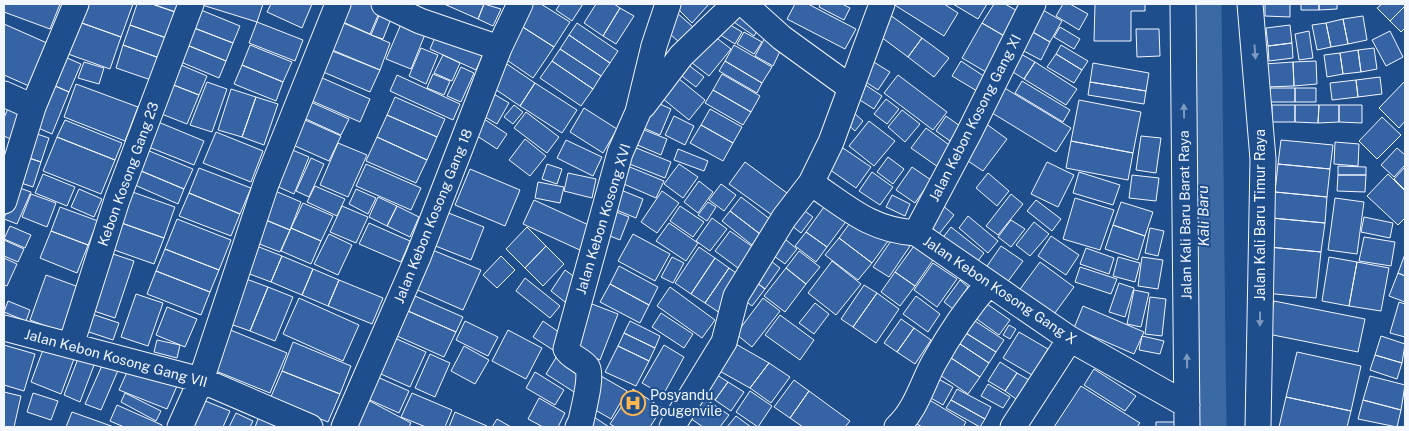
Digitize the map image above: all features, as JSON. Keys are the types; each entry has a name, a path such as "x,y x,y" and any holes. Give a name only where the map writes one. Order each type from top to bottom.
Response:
{"street":[{"path":"4,202 33,107 76,4"},
{"name":"Kebon Kosong Gang 23","path":"71,345 117,200 191,4"},
{"path":"180,427 201,380 266,184 338,4"},
{"path":"384,4 420,21 499,48"},
{"name":"Jalan Kebon Kosong Gang 18","path":"344,427 418,256 499,48 520,4"},
{"name":"Jalan Kebon Kosong XVI","path":"578,427 581,421 589,374 586,365 572,358 566,349 620,153 638,112 654,46 668,4"},
{"path":"638,112 682,56 735,4"},
{"path":"744,4 782,38 851,88"},
{"path":"672,427 724,342 736,296 784,218 811,183 831,142 882,4"},
{"name":"Jalan Kebon Kosong Gang XI","path":"916,233 969,133 1033,4"},
{"name":"Jalan Kali Baru Barat Raya","path":"1183,4 1187,416"},
{"name":"Jalan Kali Baru Timur Raya","path":"1250,4 1263,159 1258,427"},
{"path":"4,94 33,107"},
{"name":"Jalan Kebon Kosong Gang X","path":"811,183 874,225 896,232 916,233 988,284 1187,416"},
{"path":"897,427 906,419 933,363 962,316 988,284"},
{"name":"Jalan Kebon Kosong Gang VII","path":"4,328 201,380 310,427"},
{"path":"1014,427 1070,339"}],"building":[{"path":"4,4 60,4 50,29 4,12"},
{"path":"86,4 133,4 121,37 79,22"},
{"path":"137,4 152,4 181,14 172,40 130,25"},
{"path":"152,4 185,4 181,14"},
{"path":"199,4 263,4 257,22"},
{"path":"271,4 312,4 302,28 267,12"},
{"path":"340,4 377,4 382,6 370,34 334,18"},
{"path":"444,4 484,4 478,19"},
{"path":"484,4 501,9 493,26 478,19"},
{"path":"532,4 541,4 570,22 554,47 518,24"},
{"path":"560,4 583,4 572,21 556,10"},
{"path":"596,4 614,4 620,8 603,36 584,23"},
{"path":"677,4 709,4 692,23 680,11"},
{"path":"795,4 808,4 856,29 845,49 787,19"},
{"path":"820,4 842,4 850,8 844,20 819,7"},
{"path":"893,4 944,4 958,13 944,36"},
{"path":"953,4 987,4 978,19"},
{"path":"994,4 1005,4 1021,13 1006,37 982,23"},
{"path":"1063,4 1070,4 1088,14 1079,30 1056,16"},
{"path":"1095,4 1145,4 1145,11 1131,11 1131,41 1094,41"},
{"path":"1265,4 1290,4 1290,17 1265,16"},
{"path":"1301,4 1319,4 1319,10 1301,10"},
{"path":"1319,4 1337,4 1337,9 1319,10"},
{"path":"1382,4 1405,4 1405,6 1390,21 1377,8"},
{"path":"383,6 394,11 383,39 371,35"},
{"path":"737,6 762,23 754,36 728,18"},
{"path":"1036,6 1062,21 1050,42 1024,27"},
{"path":"1405,6 1405,28 1401,32 1390,21"},
{"path":"196,8 240,26 233,43 189,26"},
{"path":"620,8 634,16 616,44 603,36"},
{"path":"676,12 693,27 679,42 662,27"},
{"path":"890,15 922,38 908,57 877,34"},
{"path":"1363,16 1367,40 1348,44 1343,19"},
{"path":"404,17 428,27 411,69 386,59"},
{"path":"334,19 390,43 380,70 323,46"},
{"path":"1343,19 1348,44 1331,47 1326,23"},
{"path":"722,20 742,32 735,44 714,31"},
{"path":"79,22 121,37 110,69 68,54"},
{"path":"257,22 303,40 295,61 249,43"},
{"path":"577,23 618,51 610,63 569,35"},
{"path":"982,23 1006,37 986,72 962,58"},
{"path":"1326,23 1331,47 1317,50 1312,25"},
{"path":"4,24 47,43 29,86 4,75"},
{"path":"518,24 554,47 533,78 498,54"},
{"path":"130,25 172,40 165,60 123,45"},
{"path":"1290,25 1292,43 1268,46 1266,28"},
{"path":"189,26 233,43 226,61 182,43"},
{"path":"1024,27 1050,42 1041,60 1014,46"},
{"path":"1060,27 1080,39 1074,49 1054,37"},
{"path":"439,28 487,46 476,70 430,49"},
{"path":"1136,29 1159,29 1160,56 1137,57"},
{"path":"1309,31 1313,58 1299,60 1295,34"},
{"path":"1390,31 1403,57 1386,66 1372,40"},
{"path":"709,32 731,49 709,76 687,59"},
{"path":"744,32 762,42 754,54 737,44"},
{"path":"767,34 783,45 773,66 755,56"},
{"path":"569,35 610,63 601,76 560,49"},
{"path":"922,38 949,58 934,77 908,57"},
{"path":"182,43 226,61 219,78 176,60"},
{"path":"1292,43 1293,58 1269,61 1268,46"},
{"path":"123,45 165,60 157,82 116,68"},
{"path":"250,45 292,62 283,82 242,65"},
{"path":"734,45 772,67 762,83 725,61"},
{"path":"1061,45 1088,61 1082,70 1056,54"},
{"path":"322,47 380,70 370,92 314,68"},
{"path":"421,48 438,55 426,84 409,76"},
{"path":"1374,48 1377,69 1361,72 1358,50"},
{"path":"560,49 601,76 593,89 552,61"},
{"path":"1014,50 1035,62 1024,79 1005,67"},
{"path":"1358,50 1361,72 1343,74 1340,53"},
{"path":"1340,53 1343,74 1327,77 1324,55"},
{"path":"58,54 81,64 69,92 46,82"},
{"path":"1056,54 1082,70 1074,83 1047,67"},
{"path":"443,55 460,63 452,81 434,73"},
{"path":"682,60 704,77 696,87 674,70"},
{"path":"552,61 593,89 581,106 540,78"},
{"path":"725,61 762,83 757,93 719,71"},
{"path":"872,61 890,72 878,90 861,79"},
{"path":"961,61 985,77 977,91 952,76"},
{"path":"1316,61 1317,84 1294,86 1293,62"},
{"path":"84,62 104,68 99,84 78,78"},
{"path":"174,62 207,76 199,95 166,82"},
{"path":"1035,62 1077,89 1066,105 1024,79"},
{"path":"1293,62 1294,86 1266,87 1264,64"},
{"path":"1093,63 1149,73 1146,91 1090,82"},
{"path":"507,64 535,83 520,106 492,87"},
{"path":"242,65 283,82 276,101 234,84"},
{"path":"461,67 474,73 461,102 447,96"},
{"path":"433,74 450,81 444,95 427,88"},
{"path":"673,74 705,100 689,120 657,94"},
{"path":"722,74 760,96 751,112 713,90"},
{"path":"397,75 460,104 453,120 390,91"},
{"path":"898,75 947,112 933,130 884,93"},
{"path":"320,77 370,99 360,122 310,100"},
{"path":"1380,77 1382,94 1358,97 1356,80"},
{"path":"1356,80 1358,97 1332,100 1330,83"},
{"path":"1022,81 1070,110 1063,122 1015,93"},
{"path":"1405,81 1405,121 1399,128 1379,108"},
{"path":"46,82 69,92 52,134 29,124"},
{"path":"166,82 199,95 187,124 154,111"},
{"path":"207,82 227,89 212,132 190,125"},
{"path":"861,82 882,96 874,109 852,95"},
{"path":"1090,82 1146,91 1144,104 1088,95"},
{"path":"535,83 577,110 562,133 520,106"},
{"path":"76,84 138,107 125,141 64,117"},
{"path":"998,84 1071,128 1056,152 984,108"},
{"path":"1270,88 1295,88 1295,102 1270,102"},
{"path":"1295,88 1316,88 1316,102 1295,102"},
{"path":"231,89 256,97 242,137 218,130"},
{"path":"713,90 751,112 743,125 705,103"},
{"path":"492,93 509,103 497,124 480,114"},
{"path":"256,97 278,104 264,145 242,137"},
{"path":"395,97 445,119 437,137 387,115"},
{"path":"302,98 349,119 341,135 295,114"},
{"path":"886,99 899,109 887,124 874,114"},
{"path":"651,100 671,109 660,135 639,126"},
{"path":"1079,100 1141,112 1133,153 1071,141"},
{"path":"11,101 29,108 15,141 4,136 4,118"},
{"path":"514,105 523,112 513,124 504,117"},
{"path":"1272,105 1295,105 1295,122 1272,122"},
{"path":"1295,105 1319,105 1318,123 1295,122"},
{"path":"1319,105 1339,105 1339,122 1318,123"},
{"path":"1339,105 1362,105 1362,123 1339,122"},
{"path":"584,108 617,129 603,153 570,132"},
{"path":"710,109 742,127 733,143 701,125"},
{"path":"902,110 920,124 905,142 888,127"},
{"path":"526,112 559,137 547,153 514,128"},
{"path":"853,112 863,121 855,131 845,122"},
{"path":"294,115 341,136 329,161 284,141"},
{"path":"387,115 437,137 427,160 377,137"},
{"path":"478,115 507,134 497,149 468,130"},
{"path":"674,116 694,126 685,145 665,135"},
{"path":"946,116 960,126 950,141 936,131"},
{"path":"1382,117 1401,135 1377,159 1359,141"},
{"path":"151,119 204,141 194,165 141,144"},
{"path":"65,120 122,143 115,160 57,137"},
{"path":"869,121 895,141 874,166 849,146"},
{"path":"985,123 1007,139 983,171 965,159"},
{"path":"701,125 733,143 723,161 690,143"},
{"path":"634,126 667,139 661,155 628,141"},
{"path":"926,128 952,147 938,167 911,148"},
{"path":"28,131 49,138 41,162 20,155"},
{"path":"216,132 263,151 251,182 203,163"},
{"path":"1141,136 1161,138 1156,173 1136,170"},
{"path":"57,137 115,160 101,194 43,171"},
{"path":"377,137 427,160 416,183 366,161"},
{"path":"525,139 546,156 530,176 509,160"},
{"path":"566,140 602,157 593,176 557,158"},
{"path":"1281,140 1333,145 1330,169 1278,164"},
{"path":"1071,141 1133,153 1128,180 1066,168"},
{"path":"1335,142 1359,144 1358,166 1334,164"},
{"path":"338,143 367,155 348,197 320,185"},
{"path":"629,145 671,162 665,178 622,161"},
{"path":"283,146 309,157 294,194 268,182"},
{"path":"840,146 871,167 856,188 826,167"},
{"path":"142,148 193,169 184,189 134,168"},
{"path":"1397,148 1405,155 1405,165 1394,177 1381,165"},
{"path":"678,149 708,161 704,171 674,160"},
{"path":"20,155 41,162 33,187 12,180"},
{"path":"888,157 904,169 893,184 877,172"},
{"path":"311,158 324,164 309,197 296,191"},
{"path":"745,162 787,193 772,215 729,184"},
{"path":"1047,162 1074,175 1058,207 1031,194"},
{"path":"366,164 421,188 411,210 356,186"},
{"path":"547,164 562,169 557,184 542,179"},
{"path":"679,164 698,177 683,198 664,184"},
{"path":"1278,164 1330,169 1327,197 1275,192"},
{"path":"625,165 664,181 656,198 617,181"},
{"path":"1338,166 1366,167 1366,175 1338,175"},
{"path":"912,167 931,180 915,203 896,190"},
{"path":"1405,167 1405,190 1394,179"},
{"path":"134,168 184,189 178,204 128,182"},
{"path":"199,168 251,188 240,214 189,193"},
{"path":"470,169 520,190 505,226 455,205"},
{"path":"872,172 893,187 880,205 859,191"},
{"path":"1079,172 1120,185 1113,205 1073,193"},
{"path":"568,173 596,179 592,198 564,191"},
{"path":"988,173 1009,191 997,206 976,188"},
{"path":"43,174 75,187 67,206 35,193"},
{"path":"1388,174 1405,191 1405,218 1398,225 1367,196"},
{"path":"1132,175 1159,178 1156,201 1129,198"},
{"path":"1338,175 1366,175 1365,192 1337,191"},
{"path":"699,181 713,192 698,213 684,202"},
{"path":"538,182 564,187 560,203 535,198"},
{"path":"721,184 736,195 724,211 709,200"},
{"path":"14,186 31,192 17,224 4,219"},
{"path":"315,186 345,199 337,216 307,202"},
{"path":"268,188 301,202 290,230 256,216"},
{"path":"616,188 643,199 636,218 609,207"},
{"path":"79,189 102,199 94,217 71,207"},
{"path":"124,189 175,207 164,238 113,220"},
{"path":"356,189 376,198 368,214 349,204"},
{"path":"662,191 679,203 657,233 641,222"},
{"path":"1275,192 1327,197 1325,223 1272,218"},
{"path":"189,193 240,214 231,236 179,216"},
{"path":"31,194 56,203 47,227 22,217"},
{"path":"1011,194 1023,204 998,235 986,226"},
{"path":"892,195 910,204 905,216 886,207"},
{"path":"378,197 397,206 387,226 369,217"},
{"path":"741,197 771,220 760,234 730,211"},
{"path":"1075,198 1114,210 1100,250 1063,239"},
{"path":"1335,198 1364,202 1357,254 1328,250"},
{"path":"935,199 954,215 939,234 926,222"},
{"path":"534,200 593,227 582,251 523,224"},
{"path":"829,200 850,216 827,247 806,232"},
{"path":"1036,200 1061,219 1052,231 1027,211"},
{"path":"708,202 716,207 707,221 698,215"},
{"path":"1121,202 1153,212 1145,236 1113,225"},
{"path":"303,203 333,216 321,241 291,228"},
{"path":"342,206 368,217 356,243 330,232"},
{"path":"397,206 419,217 410,237 387,226"},
{"path":"680,206 704,222 693,237 670,221"},
{"path":"798,206 813,217 801,233 787,222"},
{"path":"60,207 98,221 88,245 51,231"},
{"path":"609,209 629,217 620,240 600,232"},
{"path":"730,211 760,234 752,245 722,221"},
{"path":"446,212 484,227 471,260 433,245"},
{"path":"256,216 290,230 280,252 249,240"},
{"path":"855,216 888,241 872,263 839,238"},
{"path":"968,216 998,241 988,253 959,228"},
{"path":"1364,217 1393,223 1390,238 1361,232"},
{"path":"712,218 727,229 710,251 696,241"},
{"path":"1272,218 1325,223 1321,252 1269,247"},
{"path":"177,219 231,240 219,270 165,249"},
{"path":"113,220 164,238 154,264 103,246"},
{"path":"1011,220 1025,229 1011,247 998,237"},
{"path":"1034,222 1049,234 1030,256 1016,245"},
{"path":"369,223 410,241 401,262 359,244"},
{"path":"669,223 698,243 686,261 656,241"},
{"path":"1113,225 1145,236 1138,260 1105,249"},
{"path":"10,226 31,235 25,248 4,239"},
{"path":"527,227 546,246 525,268 506,249"},
{"path":"951,227 984,253 974,266 941,240"},
{"path":"291,228 321,241 311,264 281,251"},
{"path":"1150,228 1164,231 1158,256 1145,253"},
{"path":"51,231 88,245 77,273 40,258"},
{"path":"730,231 753,247 738,268 715,251"},
{"path":"806,232 827,247 816,262 795,246"},
{"path":"329,234 352,245 338,275 314,264"},
{"path":"633,234 670,254 655,281 618,261"},
{"path":"780,235 797,249 785,264 767,251"},
{"path":"895,235 910,246 889,277 873,267"},
{"path":"1051,236 1079,255 1066,275 1038,256"},
{"path":"1364,237 1395,242 1391,266 1359,261"},
{"path":"839,238 872,263 858,280 825,255"},
{"path":"4,240 24,249 18,262 4,256"},
{"path":"249,243 282,256 271,282 239,270"},
{"path":"546,246 564,264 543,286 525,268"},
{"path":"914,246 933,260 915,286 895,272"},
{"path":"1001,246 1023,261 1006,284 985,269"},
{"path":"699,247 715,258 691,294 675,283"},
{"path":"1269,247 1321,252 1316,298 1265,293"},
{"path":"1086,248 1114,258 1109,274 1080,264"},
{"path":"165,249 219,270 210,292 156,271"},
{"path":"430,249 481,270 463,310 413,288"},
{"path":"104,251 134,261 115,318 85,308"},
{"path":"799,251 820,267 806,284 786,268"},
{"path":"1405,254 1405,276 1398,273"},
{"path":"282,256 313,269 302,295 271,282"},
{"path":"501,256 515,270 497,288 483,275"},
{"path":"672,257 684,263 673,283 661,277"},
{"path":"1118,257 1140,263 1135,282 1113,276"},
{"path":"1142,257 1163,260 1158,289 1138,286"},
{"path":"1329,257 1357,262 1349,306 1322,301"},
{"path":"4,258 17,264 7,286 4,285"},
{"path":"715,258 729,268 705,303 691,294"},
{"path":"767,258 780,268 765,289 752,279"},
{"path":"832,261 861,284 836,315 808,293"},
{"path":"1040,262 1074,287 1049,321 1015,296"},
{"path":"1357,262 1389,268 1381,311 1349,306"},
{"path":"933,263 957,279 937,307 914,290"},
{"path":"619,266 658,287 649,305 610,284"},
{"path":"1080,267 1117,279 1111,294 1075,282"},
{"path":"729,268 743,278 720,313 705,303"},
{"path":"786,268 806,284 785,312 764,296"},
{"path":"313,269 339,280 328,306 302,295"},
{"path":"565,270 580,281 565,302 551,291"},
{"path":"156,271 210,292 201,315 147,294"},
{"path":"895,272 915,286 900,306 881,292"},
{"path":"1398,273 1405,276 1405,302 1389,296"},
{"path":"46,275 87,290 70,335 30,320"},
{"path":"238,276 268,287 250,331 222,321"},
{"path":"525,278 560,306 550,318 516,291"},
{"path":"752,279 765,289 752,306 739,296"},
{"path":"339,280 383,298 372,324 328,306"},
{"path":"960,280 968,287 953,309 944,302"},
{"path":"1119,283 1134,288 1125,317 1109,312"},
{"path":"610,284 649,305 640,323 600,302"},
{"path":"864,285 877,293 853,327 841,319"},
{"path":"268,287 293,297 275,341 250,331"},
{"path":"670,287 715,320 702,338 657,306"},
{"path":"1134,290 1149,293 1141,327 1127,324"},
{"path":"877,293 899,309 876,343 853,327"},
{"path":"136,294 163,303 148,346 121,337"},
{"path":"415,296 463,317 456,332 408,311"},
{"path":"916,296 940,314 928,332 903,314"},
{"path":"977,297 1010,320 999,335 967,312"},
{"path":"1150,297 1166,299 1162,336 1145,334"},
{"path":"299,298 359,325 343,361 283,334"},
{"path":"763,298 780,311 752,347 736,334"},
{"path":"8,301 30,310 26,321 4,312"},
{"path":"1274,301 1365,319 1358,352 1268,334"},
{"path":"1399,302 1405,304 1405,337 1390,333"},
{"path":"815,303 829,314 814,334 799,323"},
{"path":"592,304 618,314 600,360 573,350"},
{"path":"1083,306 1144,332 1134,354 1074,328"},
{"path":"167,307 197,319 185,347 156,335"},
{"path":"83,311 119,323 113,340 77,328"},
{"path":"408,311 456,332 444,357 397,336"},
{"path":"661,313 693,334 684,348 652,327"},
{"path":"780,315 814,340 800,360 765,335"},
{"path":"969,317 1004,340 996,352 961,330"},
{"path":"901,319 914,328 897,352 884,343"},
{"path":"465,321 498,337 488,356 456,340"},
{"path":"543,321 563,335 553,350 533,337"},
{"path":"630,321 660,336 655,348 624,333"},
{"path":"1009,325 1016,329 1010,339 1003,335"},
{"path":"223,327 287,353 270,393 206,367"},
{"path":"914,328 931,340 915,364 897,352"},
{"path":"508,330 542,348 526,379 492,361"},
{"path":"961,330 996,352 989,363 954,340"},
{"path":"1019,332 1048,349 1032,375 1003,358"},
{"path":"624,333 655,348 649,361 618,346"},
{"path":"388,335 426,352 410,387 372,370"},
{"path":"1142,336 1164,341 1160,354 1139,350"},
{"path":"1381,336 1405,344 1402,363 1375,355"},
{"path":"157,340 180,345 177,358 154,352"},
{"path":"954,340 989,363 980,377 945,354"},
{"path":"293,342 351,366 340,394 282,371"},
{"path":"734,343 769,363 750,388 716,369"},
{"path":"4,345 35,354 24,391 4,385"},
{"path":"664,345 684,357 663,395 642,383"},
{"path":"464,346 489,360 475,384 451,371"},
{"path":"618,346 649,361 636,386 605,372"},
{"path":"44,347 75,356 61,394 31,382"},
{"path":"1297,352 1361,366 1351,411 1286,397"},
{"path":"430,354 450,363 435,397 415,388"},
{"path":"945,354 980,377 968,394 934,371"},
{"path":"1375,355 1402,363 1397,379 1370,370"},
{"path":"79,356 96,360 80,402 64,395"},
{"path":"557,356 586,374 574,392 546,374"},
{"path":"104,361 119,368 101,410 85,404"},
{"path":"1000,362 1017,373 1005,391 988,381"},
{"path":"769,363 790,377 771,403 750,388"},
{"path":"1094,369 1136,396 1125,411 1084,385"},
{"path":"282,371 340,394 328,422 270,399"},
{"path":"127,372 177,386 167,409 119,390"},
{"path":"535,372 564,390 555,405 526,388"},
{"path":"714,373 728,382 715,400 701,391"},
{"path":"1017,373 1029,380 1016,399 1005,391"},
{"path":"373,375 409,391 399,413 363,397"},
{"path":"601,376 627,391 611,419 585,404"},
{"path":"933,376 953,387 943,405 924,394"},
{"path":"1370,376 1405,385 1401,410 1363,400"},
{"path":"794,380 809,391 790,418 774,407"},
{"path":"728,382 744,392 731,411 715,400"},
{"path":"988,384 1010,397 1003,408 981,396"},
{"path":"1081,386 1140,423 1137,427 1054,427"},
{"path":"633,389 662,408 650,427 615,427 610,424"},
{"path":"957,389 991,407 985,419 951,400"},
{"path":"750,391 772,406 758,427 736,412"},
{"path":"809,391 850,421 845,427 803,427 790,418"},
{"path":"4,392 21,396 14,427 4,427"},
{"path":"33,393 58,401 51,420 27,412"},
{"path":"125,393 161,411 156,421 121,402"},
{"path":"412,393 452,410 445,427 426,427 401,417"},
{"path":"698,394 729,415 720,427 703,427 684,414"},
{"path":"923,396 966,422 963,427 922,427 909,419"},
{"path":"1286,397 1351,411 1347,427 1279,427"},
{"path":"198,398 230,411 223,427 188,427"},
{"path":"539,398 565,413 558,427 543,427 528,419"},
{"path":"366,399 411,423 409,427 353,427"},
{"path":"951,400 985,419 980,427 946,408"},
{"path":"1363,400 1401,410 1397,427 1358,419"},
{"path":"117,405 162,425 161,427 124,427 110,421"},
{"path":"261,411 296,427 255,427"},
{"path":"72,412 114,427 66,427"},
{"path":"455,412 487,426 487,427 449,427"},
{"path":"236,413 253,421 250,427 229,427"},
{"path":"591,415 609,427 583,427"},
{"path":"736,416 751,427 727,427"},
{"path":"497,419 511,427 492,427"},
{"path":"1156,422 1176,422 1176,427 1156,427"}],"waterway":[{"name":"Kali Baru","path":"1201,4 1206,427"}],"place":[{"name":"Posyandu Bougenvile","path":"633,403"}]}
